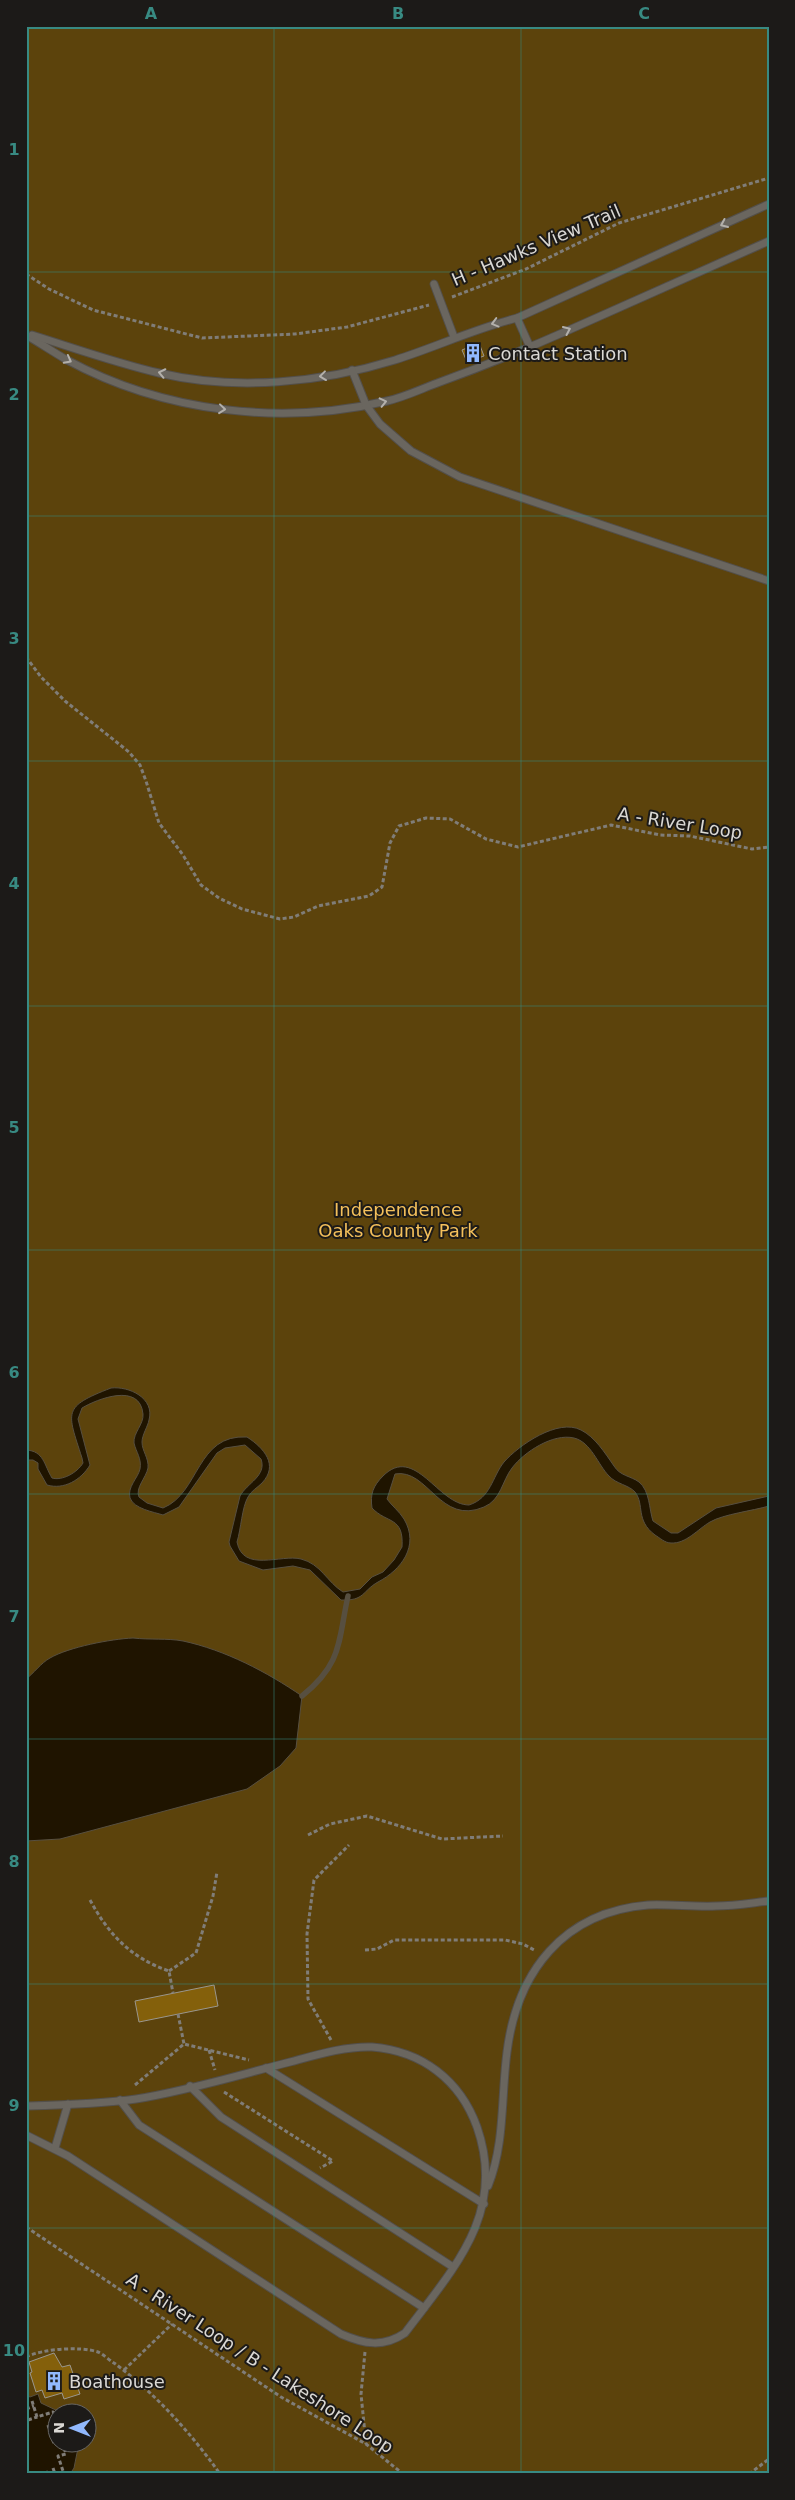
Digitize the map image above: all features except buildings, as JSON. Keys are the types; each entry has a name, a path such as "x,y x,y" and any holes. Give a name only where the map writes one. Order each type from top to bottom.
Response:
{"lane":[{"path":"26,334 127,364 192,379 246,383 329,376 395,360 454,337 517,318 769,204"},
{"path":"26,334 67,360 99,375 175,402 216,409 265,413 321,411 389,401 530,347 769,241"},
{"path":"434,284 454,337"},
{"path":"517,318 530,347"},
{"path":"352,370 366,405 380,424 411,451 460,477 769,581"},
{"path":"486,2191 497,2164 504,2072 511,2028 525,1988 545,1956 558,1941 587,1922 621,1910 648,1905 718,1906 769,1901"},
{"path":"26,2106 120,2100 190,2086 343,2050 372,2047 398,2053 424,2063 446,2076 461,2094 471,2112 484,2153 486,2191 484,2204 475,2229 453,2267 405,2333 395,2339 365,2344 341,2334 55,2148 26,2135"},
{"path":"266,2068 484,2204"},
{"path":"190,2086 221,2117 453,2267"},
{"path":"120,2100 139,2125 424,2308"},
{"path":"55,2148 68,2104"}],"path":[{"name":"H - Hawks View Trail","path":"26,274 49,289 93,310 202,338 247,338 321,330 417,310 526,269 619,223 769,178"},
{"name":"A - River Loop","path":"26,657 41,677 65,701 130,752 140,765 159,823 183,855 200,885 219,898 242,909 280,919 294,917 318,906 368,896 382,886 390,843 399,826 426,818 450,819 486,839 518,847 612,824 660,835 690,836 752,849 769,847"},
{"path":"308,1835 330,1824 367,1816 442,1839 503,1836"},
{"path":"322,2045 332,2043 308,1999 307,1934 309,1916 314,1880 349,1845"},
{"path":"169,1971 196,1952 213,1896 217,1872"},
{"path":"90,1900 102,1921 132,1953 148,1964 169,1971"},
{"path":"365,1950 378,1949 394,1940 505,1940 524,1944 545,1956"},
{"path":"169,1971 173,1993"},
{"path":"178,2014 184,2044"},
{"path":"184,2044 249,2060 258,2058"},
{"path":"130,2086 138,2084 184,2044"},
{"path":"209,2050 221,2090 333,2161 308,2173"},
{"name":"A - River Loop / B - Lakeshore Loop","path":"26,2227 280,2397 366,2444 403,2474"},
{"path":"124,2370 172,2324"},
{"path":"365,2344 361,2394 366,2444"},
{"path":"26,2356 51,2349 98,2352 124,2370 191,2437 220,2474"},
{"path":"32,2400 37,2417"},
{"path":"26,2409 34,2406"},
{"path":"28,2420 48,2414"},
{"path":"64,2474 58,2456 66,2454 65,2452"},
{"path":"749,2474 769,2459"},
{"path":"53,2468 55,2474"}],"green space":[{"name":"Independence Oaks County Park","path":"26,26 769,26 769,2474 26,2474"}],"shaded area":[{"path":"111,1388 133,1391 144,1400 150,1412 142,1442 148,1468 138,1490 139,1497 147,1503 163,1508 175,1501 185,1490 208,1454 218,1445 230,1439 247,1437 264,1452 269,1463 269,1470 262,1483 251,1493 246,1501 237,1542 241,1551 247,1557 255,1560 293,1558 308,1561 343,1592 360,1589 372,1577 383,1572 402,1547 402,1537 397,1525 372,1508 373,1490 383,1476 395,1468 406,1467 416,1471 447,1496 469,1505 476,1502 487,1492 500,1468 511,1455 529,1441 550,1430 572,1427 581,1430 591,1437 616,1469 643,1486 653,1521 671,1533 678,1533 716,1508 769,1496 769,1506 716,1519 682,1541 676,1543 667,1542 655,1535 645,1524 640,1502 635,1492 609,1476 585,1444 574,1438 557,1438 531,1450 517,1462 498,1495 490,1504 469,1511 456,1509 445,1503 417,1479 406,1474 395,1474 387,1499 402,1516 408,1529 410,1539 406,1556 394,1571 362,1595 355,1599 341,1600 310,1570 293,1566 263,1570 239,1561 229,1542 240,1496 259,1475 262,1465 261,1459 245,1445 225,1448 217,1453 179,1507 163,1515 145,1510 132,1502 129,1494 140,1469 140,1459 134,1439 143,1418 140,1404 134,1398 117,1396 97,1401 82,1408 78,1419 90,1465 82,1475 66,1485 47,1485 38,1469 38,1463 33,1460 26,1460 26,1450 37,1453 40,1456 52,1478 65,1477 73,1473 83,1463 73,1430 73,1412 76,1406 84,1400"},
{"path":"133,1638 177,1640 214,1650 260,1670 302,1696 296,1748 280,1766 247,1789 60,1839 26,1841 26,1679 47,1660 68,1650 90,1644"},
{"path":"38,2394 41,2403 48,2406 48,2452 77,2452 74,2468 70,2474 26,2474 26,2395 30,2397"}],"waterway":[{"path":"302,1696 325,1673 332,1662 340,1639 348,1596"}],"place":[{"name":"Contact Station","path":"473,353"},
{"name":"Boathouse","path":"54,2381"}]}
